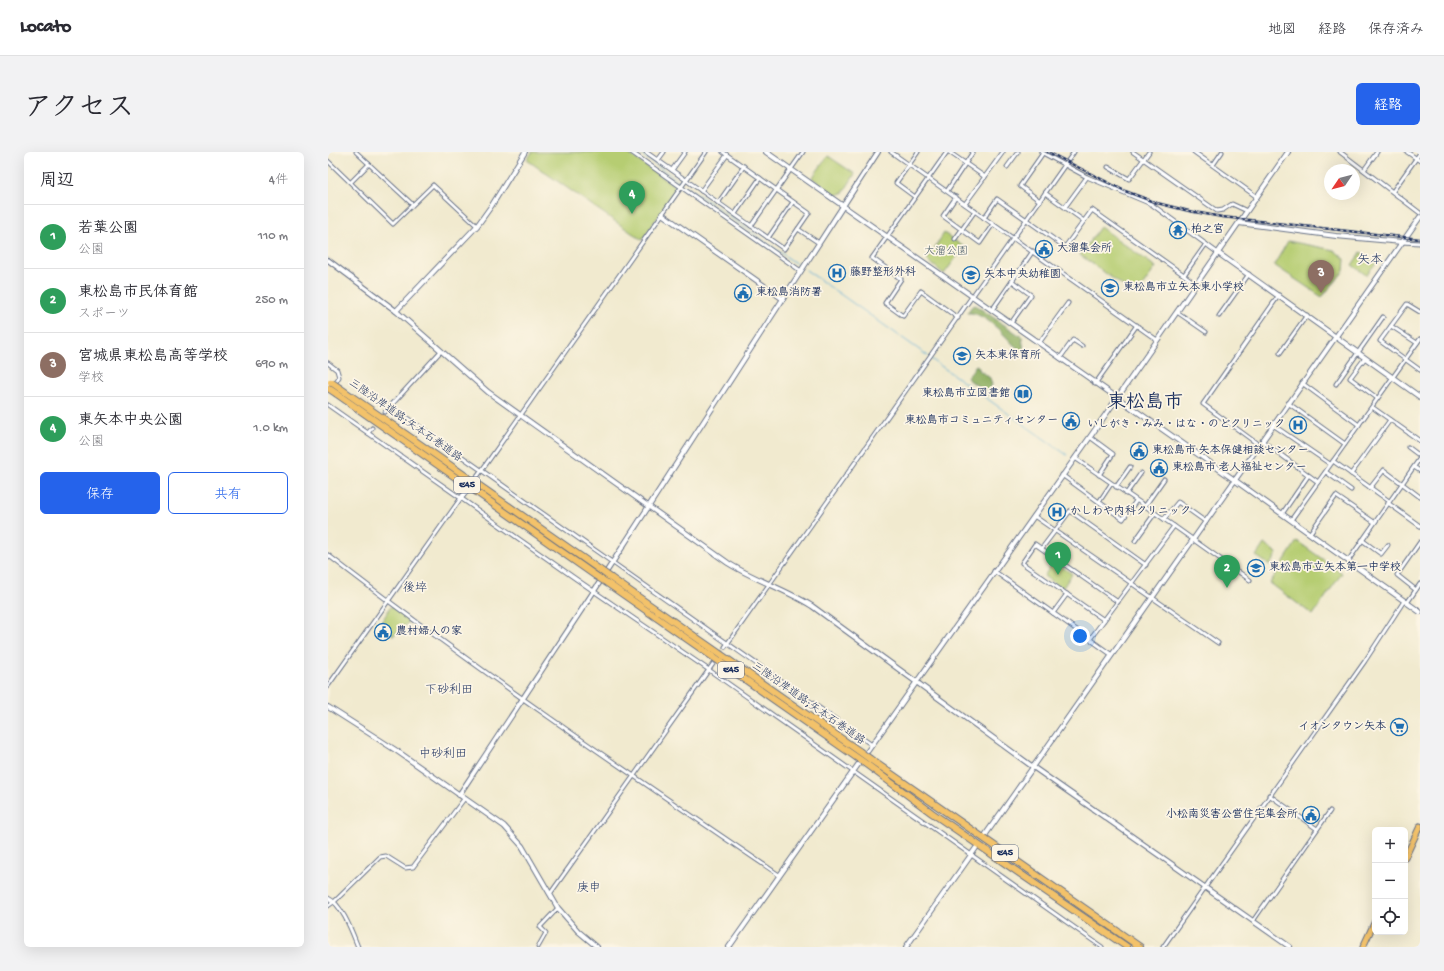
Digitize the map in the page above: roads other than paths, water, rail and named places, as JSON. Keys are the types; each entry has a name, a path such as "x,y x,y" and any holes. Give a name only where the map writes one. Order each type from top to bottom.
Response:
{"highway":[{"name":"三陸沿岸道路;矢本石巻道路","path":"329,383 339,392 598,573 859,752 868,762 932,813 1127,947"},
{"name":"三陸沿岸道路;矢本石巻道路","path":"609,580 856,757 868,762 1140,947"}],"main road":[{"path":"1408,852 1420,826"},
{"path":"1363,947 1372,928"}],"street":[{"path":"356,152 412,204"},
{"path":"396,311 477,226 525,152"},
{"path":"632,152 801,271"},
{"path":"646,152 784,249 809,213 723,152"},
{"path":"658,160 664,152"},
{"path":"672,170 685,152"},
{"path":"477,476 706,152"},
{"path":"766,152 973,296 1095,384 1235,480 1420,612"},
{"path":"751,226 802,153 797,152"},
{"path":"459,795 594,591 878,152"},
{"path":"891,152 1157,340"},
{"path":"915,197 896,183 918,152"},
{"path":"958,318 921,291 903,316 885,303 901,279 872,258 948,152 955,154 985,177"},
{"path":"947,191 973,152"},
{"path":"965,204 1002,152"},
{"path":"1008,167 1018,152"},
{"path":"1133,152 1217,211 1223,210 1232,204 1247,211"},
{"path":"1108,167 1129,179 1149,152"},
{"path":"1194,152 1257,197"},
{"path":"1213,165 1222,152"},
{"path":"729,947 1090,437 1288,152"},
{"path":"1340,152 1420,213"},
{"path":"1364,170 1377,152"},
{"path":"1407,152 1420,161"},
{"path":"1040,200 1020,186 1042,153 1087,177 1151,204 1420,396"},
{"path":"726,646 958,318 1072,153"},
{"path":"1393,191 1420,153"},
{"path":"701,191 727,154"},
{"path":"328,161 393,224 433,185 477,226"},
{"path":"351,182 369,164"},
{"path":"718,203 744,166"},
{"path":"1065,208 1087,177"},
{"path":"734,214 760,178"},
{"path":"1045,193 1084,221"},
{"path":"956,198 943,216 980,242 994,224"},
{"path":"984,218 997,199 1065,247 1092,210 1196,284"},
{"path":"768,238 793,202"},
{"path":"954,239 975,211"},
{"path":"662,214 783,300"},
{"path":"986,834 1206,522 1260,442 1420,217"},
{"path":"1239,223 1336,236 1420,243"},
{"path":"798,229 818,243"},
{"path":"1184,275 1206,244"},
{"path":"992,310 1033,251"},
{"path":"328,260 396,311 488,392 520,415 728,563 754,578 800,598 812,606 1033,767 1290,947"},
{"path":"1219,316 1250,274"},
{"path":"1011,324 1032,295 1012,281"},
{"path":"1278,295 1203,404 1318,482"},
{"path":"1039,343 1068,303"},
{"path":"1420,312 1407,304 1380,341 1420,370"},
{"path":"1177,312 1206,332"},
{"path":"1280,353 1307,315"},
{"path":"1336,384 1383,317"},
{"path":"1095,384 1137,325"},
{"path":"1391,326 1417,343"},
{"path":"1291,520 1372,407 1404,359 1420,339"},
{"path":"1060,358 1073,340 1082,346"},
{"path":"385,412 441,351"},
{"path":"1365,358 1350,378 1377,398"},
{"path":"328,363 337,370 340,377 328,394"},
{"path":"1302,383 1359,425"},
{"path":"1288,403 1345,444"},
{"path":"328,405 709,670 1102,947"},
{"path":"390,406 482,470 726,646 872,745"},
{"path":"1372,407 1420,441"},
{"path":"1351,474 1390,420"},
{"path":"1273,425 1330,464"},
{"path":"368,433 372,428"},
{"path":"1090,437 1113,454 1099,475"},
{"path":"1348,561 1420,457 1408,447"},
{"path":"1075,458 1250,580"},
{"path":"1333,461 1420,526"},
{"path":"1116,487 1130,467"},
{"path":"1414,467 1420,471"},
{"path":"1370,488 1384,470 1420,497"},
{"path":"1326,472 1351,490"},
{"path":"1126,494 1141,474"},
{"path":"1062,475 1123,519 1136,501"},
{"path":"1282,514 1308,476"},
{"path":"1145,506 1164,480"},
{"path":"1099,502 1111,484"},
{"path":"328,686 466,492"},
{"path":"1310,533 1336,496 1374,522"},
{"path":"1164,519 1178,502 1206,522"},
{"path":"1042,548 1070,511 1146,564"},
{"path":"1135,541 1155,513"},
{"path":"1034,516 1218,643"},
{"path":"1090,639 1174,526"},
{"path":"1362,540 1381,554 1388,545"},
{"path":"1416,590 1397,575 1420,542"},
{"path":"1104,620 1022,562 1036,544 1118,602"},
{"path":"328,555 438,639 779,875"},
{"path":"994,571 1112,655"},
{"path":"1164,947 1269,794 1405,602 1420,584"},
{"path":"1053,613 1067,594"},
{"path":"550,894 713,664"},
{"path":"328,707 397,751 504,826 514,836 528,855 558,908 578,931 597,947"},
{"path":"1269,794 1317,828"},
{"path":"328,906 380,857 386,856 405,868 413,867 464,799"},
{"path":"1253,921 1330,811"},
{"path":"906,947 976,848"},
{"path":"328,898 335,901 352,931 358,947"},
{"path":"538,947 546,933 540,927 558,908"}],"waterway":[{"path":"638,152 680,182"},
{"path":"686,186 798,265"},
{"path":"806,270 928,356"},
{"path":"931,359 1067,455"}],"tunnel":[{"path":"716,660 725,647"}],"railway":[{"path":"1048,152 1125,191 1157,203 1189,211 1222,217 1420,239"}],"place":[{"name":"東矢本中央公園","path":"632,214"},
{"name":"柏之宮","path":"1178,230"},
{"name":"大溜集会所","path":"1044,249"},
{"name":"藤野整形外科","path":"837,273"},
{"name":"矢本中央幼稚園","path":"971,275"},
{"name":"東松島市立矢本東小学校","path":"1110,288"},
{"name":"東松島消防署","path":"743,293"},
{"name":"宮城県東松島高等学校","path":"1321,293"},
{"name":"矢本東保育所","path":"962,356"},
{"name":"東松島市立図書館","path":"1023,394"},
{"name":"東松島市コミュニティセンター","path":"1071,421"},
{"name":"いしがき・みみ・はな・のどクリニック","path":"1298,425"},
{"name":"東松島市 矢本保健相談センター","path":"1139,451"},
{"name":"東松島市 老人福祉センター","path":"1159,468"},
{"name":"かしわや内科クリニック","path":"1057,512"},
{"name":"東松島市立矢本第一中学校","path":"1256,568"},
{"name":"若葉公園","path":"1058,575"},
{"name":"東松島市民体育館","path":"1227,588"},
{"name":"農村婦人の家","path":"383,632"},
{"name":"イオンタウン矢本","path":"1399,727"},
{"name":"小松南災害公営住宅集会所","path":"1311,815"}],"district":[{"name":"矢本","path":"1370,260"},
{"name":"東松島市","path":"1145,403"},
{"name":"後埣","path":"415,589"},
{"name":"下砂利田","path":"449,691"},
{"name":"中砂利田","path":"443,755"},
{"name":"庚申","path":"589,889"}],"park label":[{"name":"大溜公園","path":"946,252"}]}
